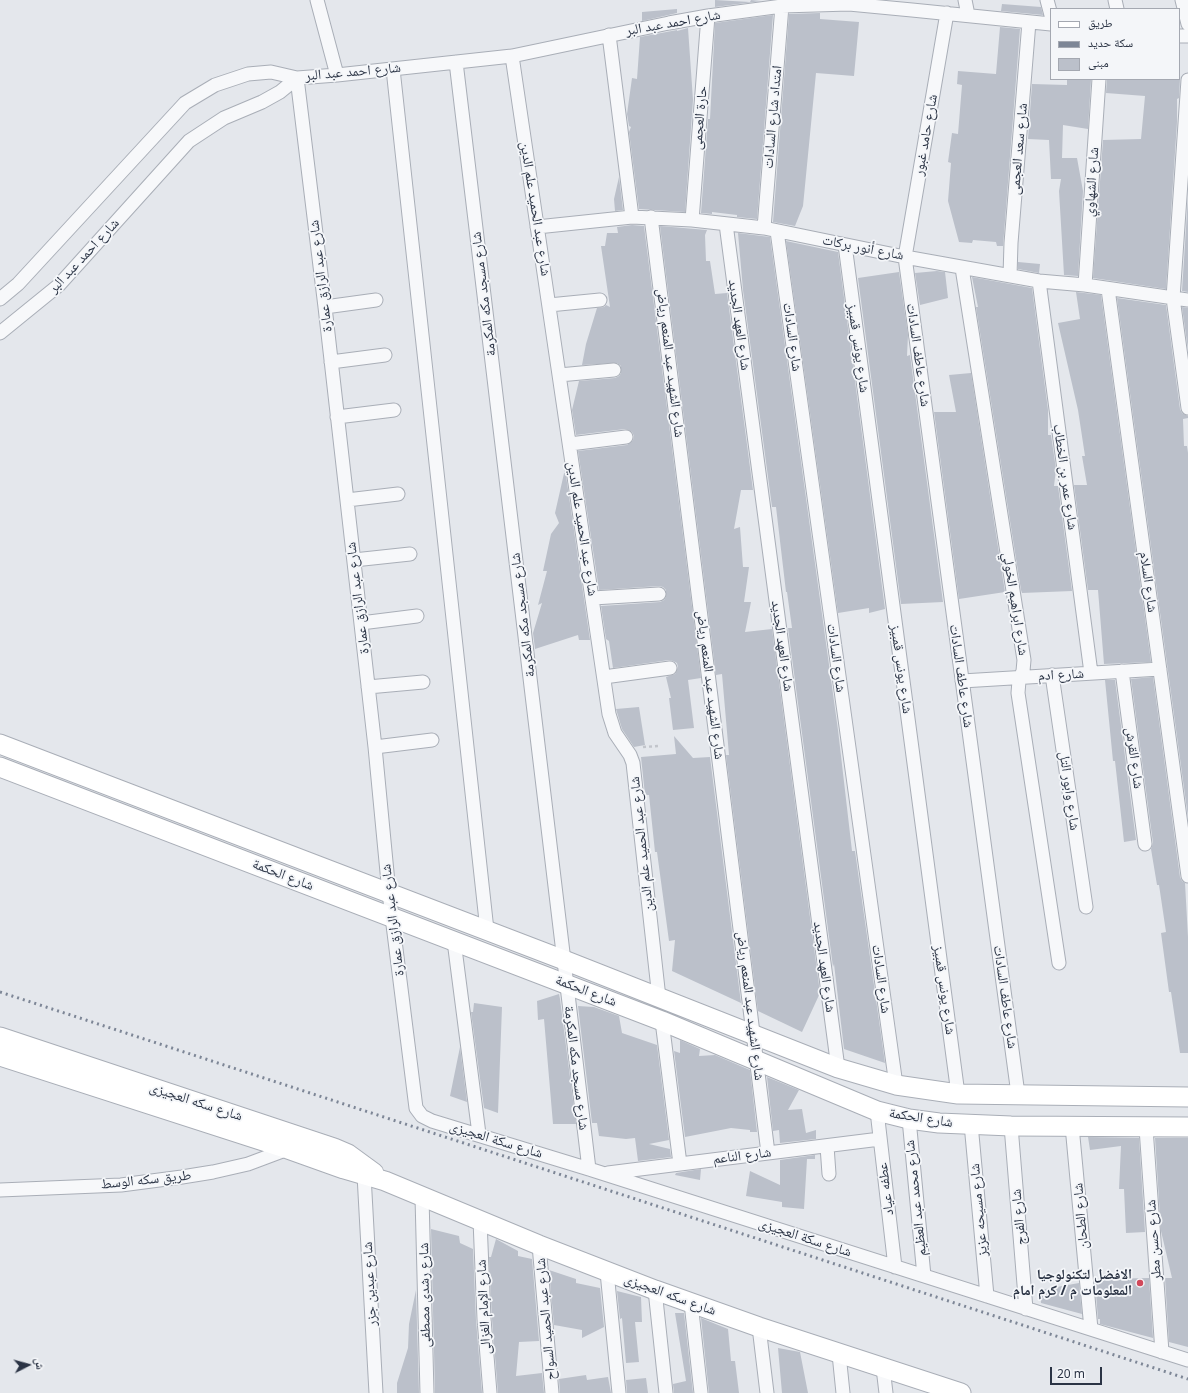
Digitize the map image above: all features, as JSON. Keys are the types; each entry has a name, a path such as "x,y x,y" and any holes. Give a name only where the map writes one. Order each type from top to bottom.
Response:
{"street":[{"path":"317,0 337,75"},
{"path":"965,0 968,15"},
{"path":"1047,0 1050,11"},
{"path":"1182,0 1188,24"},
{"name":"شارع احمد عبد البر","path":"0,299 18,284 185,103 215,85 248,74 271,72 296,78 512,56 708,16 782,6 849,4 1050,24"},
{"name":"امتداد شارع السادات","path":"764,228 782,6"},
{"name":"شارع حامد غبور","path":"905,257 947,13"},
{"name":"حارة العجمى","path":"692,220 708,16"},
{"name":"شارع سعد العجمى","path":"1010,276 1011,243 1029,22"},
{"path":"609,35 632,217"},
{"name":"شارع عبد الحميد علم الدين","path":"512,56 609,714 615,733 633,763 659,998"},
{"name":"شارع مسجد مكه المكرمة","path":"456,62 589,1169"},
{"path":"393,69 487,930"},
{"name":"شارع احمد عبد البر","path":"0,333 59,285 189,141 224,118 262,102 280,92 296,78"},
{"name":"شارع عبد الرازق عمارة","path":"296,78 325,307 354,560 375,747 389,893 416,1108 422,1116"},
{"name":"شارع الشهاوي","path":"1085,285 1099,80"},
{"path":"1188,80 1173,298 1188,408"},
{"name":"شارع أنور بركات","path":"537,227 632,217 651,217 764,228 962,268 1039,281 1085,285 1188,300"},
{"name":"شارع الشهيد عبد المنعم رياض","path":"651,217 768,1153"},
{"name":"شارع العهد الجديد","path":"726,224 838,1068"},
{"name":"شارع السادات","path":"777,231 896,1085"},
{"name":"شارع يونس قمبيز","path":"845,245 958,1094"},
{"name":"شارع عاطف السادات","path":"905,257 1018,1094"},
{"name":"شارع ابراهيم الخولي","path":"962,268 1024,660 1018,693 1059,963"},
{"name":"شارع عمر بن الخطاب","path":"1039,281 1091,673"},
{"name":"شارع السلام","path":"1108,289 1188,876"},
{"path":"325,307 376,300"},
{"path":"549,305 600,300"},
{"path":"331,362 385,355"},
{"path":"559,375 614,370"},
{"path":"337,417 394,410"},
{"path":"570,444 626,437"},
{"path":"347,500 398,494"},
{"path":"354,560 410,554"},
{"path":"593,598 659,594"},
{"path":"361,623 417,616"},
{"path":"604,677 670,668"},
{"name":"شارع ادم","path":"962,681 1160,669"},
{"name":"شارع القرش","path":"1122,671 1145,844"},
{"name":"شارع وابور التل","path":"1052,675 1086,908"},
{"path":"368,687 423,682"},
{"path":"375,747 432,740"},
{"name":"شارع الحكمة","path":"0,744 487,930 838,1068 896,1085 958,1094 1188,1097"},
{"name":"شارع الحكمة","path":"0,767 662,1021 876,1111 909,1119 939,1123 1011,1126 1146,1128 1188,1127"},
{"path":"454,941 479,1134"},
{"path":"662,1021 680,1164"},
{"name":"شارع سكه العجيزى","path":"0,1037 334,1148 361,1163 385,1181"},
{"name":"شارع سكه العجيزى","path":"0,1056 288,1149 344,1169 385,1181 540,1245 655,1290 839,1354 961,1393"},
{"name":"عطفه عياد","path":"876,1111 895,1267"},
{"name":"شارع سكة العجيزى","path":"422,1116 432,1121 479,1134 1188,1360"},
{"name":"شارع محمد عبد العظيم","path":"909,1119 924,1276"},
{"name":"شارع مسيحه عزيز","path":"971,1124 987,1296"},
{"name":"شارع الفرج","path":"1011,1126 1026,1309"},
{"name":"شارع الطحان","path":"1072,1126 1091,1329"},
{"name":"شارع حسن مطر","path":"1146,1128 1162,1352"},
{"name":"شارع الناعم","path":"604,1174 880,1139"},
{"path":"827,1146 829,1174"},
{"name":"طريق سكه الوسط","path":"0,1190 121,1185 182,1177 248,1164 288,1149"},
{"name":"شارع عبدين جزر","path":"364,1175 376,1393"},
{"name":"شارع رشدى مصطفى","path":"422,1197 427,1393"},
{"name":"شارع الإمام الغزالى","path":"480,1220 484,1319 490,1393"},
{"name":"شارع عبد الحميد السواح","path":"540,1245 552,1393"},
{"path":"607,1272 618,1393"},
{"path":"655,1290 666,1393"},
{"path":"691,1303 701,1393"},
{"path":"759,1327 767,1393"},
{"path":"839,1354 843,1393"},
{"path":"883,1368 886,1393"}],"building":[{"path":"715,0 750,2 751,0 761,1 715,7"},
{"path":"1002,4 1041,7 1043,15 1001,11"},
{"path":"677,9 677,13 642,21 642,12"},
{"path":"820,13 820,19 859,22 854,76 816,73 803,206 795,226 773,222 789,14"},
{"path":"773,15 757,219 712,212 712,214 701,213 708,119 710,119 715,23"},
{"path":"1000,27 1020,29 1003,246 997,246 996,242 973,240 972,243 959,242 948,201 951,163 948,162 952,133 958,134 962,85 957,84 958,71 996,74"},
{"path":"688,28 693,100 685,212 639,209 629,132 631,127 629,126 627,114 632,78 637,79 640,37"},
{"path":"1067,80 1091,80 1088,129 1063,125 1062,158 1077,158 1083,191 1078,276 1064,275 1059,191 1061,179 1051,179 1049,140 1028,139 1032,84 1067,85"},
{"path":"1107,80 1180,80 1179,98 1177,99 1177,122 1166,289 1093,278 1103,140 1141,139 1145,96 1106,93"},
{"path":"619,177 623,210 615,211 614,199"},
{"path":"1188,197 1188,292 1182,291"},
{"path":"632,225 644,226 701,678 688,680 694,728 673,730 669,698 671,698 666,677 675,674 678,667 677,663 669,660 613,668 609,641 606,639 601,606 660,602 666,597 666,590 659,586 599,590 578,451 627,445 633,440 634,436 632,432 625,429 576,435 572,410 579,381 615,378 621,373 621,366 617,363 582,365 586,344 597,308 604,307 606,305 610,307 601,246 605,246 607,233 618,233 617,227"},
{"path":"660,226 707,230 705,235 706,261 710,261 715,294 727,293 753,490 741,490 734,529 740,527 743,567 749,567 744,602 751,602 745,632 772,629 820,993 802,1032 758,1011 726,755 729,755 722,674 716,675"},
{"path":"738,233 770,237 838,730 852,851 855,851 885,1063 844,1049 834,964 833,967 788,628 792,628 786,592 776,507 772,507 743,290"},
{"path":"786,241 838,252 885,609 869,613 869,608 838,613"},
{"path":"1018,262 1040,264 1039,273 1018,269"},
{"path":"937,271 945,272 948,298 920,305 915,273"},
{"path":"899,272 908,335 907,356 910,355 943,602 901,604 858,278"},
{"path":"972,277 1032,288 1048,410 1048,435 1051,435 1056,469 1054,486 1058,486 1072,591 1022,593 1021,590 976,307 978,307"},
{"path":"1076,292 1101,295 1151,662 1104,664 1098,590 1088,590 1074,485 1087,485 1082,456 1085,456 1078,410 1058,323 1080,319"},
{"path":"1117,298 1166,305 1180,409 1182,413 1188,416 1188,418 1183,419 1184,446 1187,446 1188,453 1188,817"},
{"path":"1182,307 1188,308 1188,349"},
{"path":"971,373 1005,592 959,599 934,412 956,412 949,375"},
{"path":"565,469 590,640 579,640 578,635 535,649 533,633 542,603 538,605 547,571 543,571 551,534 559,523 555,513"},
{"path":"1153,677 1180,877 1185,883 1188,937 1188,1053 1180,1053 1171,992 1169,992 1161,933 1166,932 1159,885 1157,885 1151,849 1153,843 1131,679"},
{"path":"1105,680 1115,680 1136,840 1124,842 1115,761 1113,761"},
{"path":"639,707 645,745 634,747 622,729 616,709"},
{"path":"674,736 693,758 710,757 741,1003 672,971 675,940 669,941 657,852 655,852 649,795 645,795 641,757 676,754"},
{"path":"559,994 576,1124 553,1124 544,1019 538,1020 537,1001"},
{"path":"474,1003 502,1007 498,1113 484,1108 471,1012 473,1012"},
{"path":"578,1006 594,1007 619,1016 622,1033 657,1045 669,1140 649,1144 670,1149 671,1157 638,1161 635,1138 626,1139 599,1136 597,1123 592,1123"},
{"path":"680,1040 700,1049 699,1056 715,1055 750,1070 757,1132 731,1128 685,1137 674,1051 680,1053"},
{"path":"460,1047 467,1102 450,1096"},
{"path":"767,1077 799,1090 788,1110 802,1109 806,1133 816,1130 816,1139 780,1143 779,1130 773,1131"},
{"path":"1088,1137 1139,1138 1145,1232 1126,1233 1124,1189 1119,1189 1121,1146 1090,1150"},
{"path":"1155,1138 1188,1138 1188,1347 1169,1342 1165,1278 1172,1278 1161,1231"},
{"path":"815,1155 815,1159 807,1159 804,1209 782,1207 782,1202 746,1196 750,1171 780,1185 780,1160"},
{"path":"701,1169 700,1180 675,1175 676,1173"},
{"path":"431,1229 459,1236 460,1243 473,1249 476,1320 482,1393 435,1393"},
{"path":"496,1239 518,1251 518,1256 532,1259 539,1341 519,1342 516,1376 542,1373 544,1393 498,1393 489,1257 491,1257"},
{"path":"549,1270 576,1279 576,1283 600,1288 604,1327 582,1338 582,1330 554,1325"},
{"path":"1149,1278 1153,1338 1100,1324 1100,1319 1098,1319 1095,1281 1103,1279"},
{"path":"1079,1283 1082,1314 1041,1303 1040,1290"},
{"path":"416,1290 419,1393 397,1393 397,1383 408,1348 409,1324"},
{"path":"617,1291 641,1297 642,1322 635,1322 639,1362 626,1363 622,1318 620,1319"},
{"path":"675,1313 684,1313 693,1393 674,1393 673,1384 686,1381"},
{"path":"701,1318 728,1329 731,1361 735,1361 739,1393 709,1393"},
{"path":"778,1348 800,1352 808,1393 782,1393"},
{"path":"586,1375 587,1380 608,1377 611,1393 560,1393 559,1379"},
{"path":"646,1378 648,1393 627,1393 626,1380"}],"railway":[{"path":"0,992 1188,1379"}],"place":[{"name":"الافضل لتكنولوجيا المعلومات م / كرم امام","path":"1140,1283"}]}
